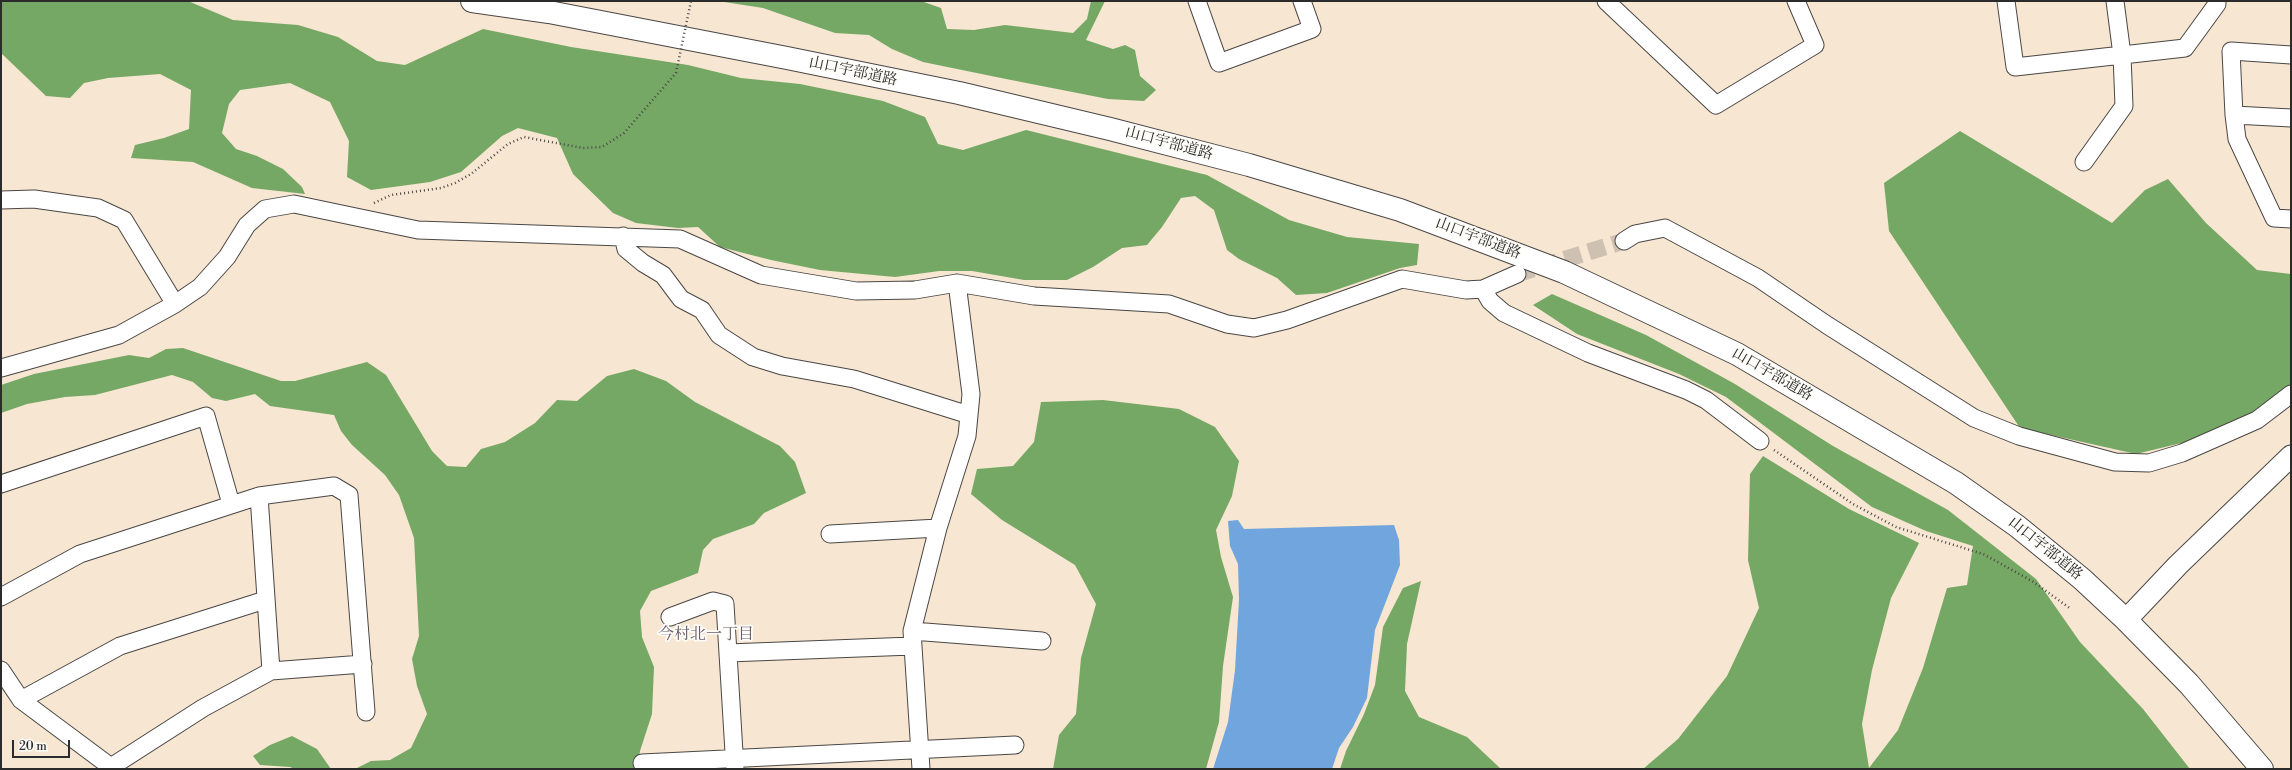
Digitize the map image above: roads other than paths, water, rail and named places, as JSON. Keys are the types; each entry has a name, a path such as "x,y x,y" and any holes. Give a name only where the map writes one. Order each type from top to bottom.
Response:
{"main road":[{"name":"山口宇部道路","path":"472,1 549,12"},
{"name":"山口宇部道路","path":"504,1 549,12 959,93 1110,129 1324,186 1400,210 1483,240 1564,272 1737,354 1956,483 2018,526 2082,579 2126,620 2189,684 2262,769"}],"street":[{"path":"1197,1 1219,63 1312,29 1302,1"},
{"path":"1606,1 1716,105 1815,45 1796,1"},
{"path":"2006,1 2015,67 2185,48 2217,4 2217,1"},
{"path":"2084,162 2124,106 2122,55 2116,1"},
{"path":"2291,55 2231,51 2234,115 2237,139 2274,218 2291,219"},
{"path":"2234,115 2291,118"},
{"path":"1,200 34,199 98,208 124,220 175,304"},
{"path":"1,368 119,335 175,304 200,287 227,257 247,225 265,209 294,204 425,230 680,239 761,275 856,292 916,290 957,283 1034,296 1169,304 1227,324 1254,328 1286,320 1402,279 1466,290 1483,289 1517,274"},
{"path":"1624,240 1635,234 1665,228 1758,278 1833,329 1974,418 2018,436 2115,462 2149,463 2182,453 2257,420 2291,394"},
{"path":"623,236 626,249 643,263 663,275 681,299 702,310 718,335 753,357 782,366 854,379 969,415"},
{"path":"921,769 912,638 938,528 967,436 971,394 957,283"},
{"path":"1483,289 1490,300 1504,313 1588,353 1686,390 1706,400 1760,441"},
{"path":"1,484 206,416 231,504"},
{"path":"2126,620 2178,565 2291,456"},
{"path":"1,597 80,554 258,496 334,486 349,495 366,712"},
{"path":"258,496 271,671"},
{"path":"830,534 938,528"},
{"path":"21,700 120,646 265,600"},
{"path":"670,617 714,601 725,604 734,764"},
{"path":"728,653 912,638 1042,641"},
{"path":"1,670 21,700 111,767 203,708 271,671 362,664"},
{"path":"642,763 734,764 1016,745"}],"water":[{"path":"1238,520 1244,529 1394,525 1399,540 1400,565 1375,630 1367,698 1353,727 1339,748 1332,769 1213,769 1228,722 1235,670 1239,600 1238,564 1230,546 1228,521"}],"tunnel":[{"path":"1517,274 1624,241"}],"district":[{"name":"今村北一丁目","path":"706,635"}]}
